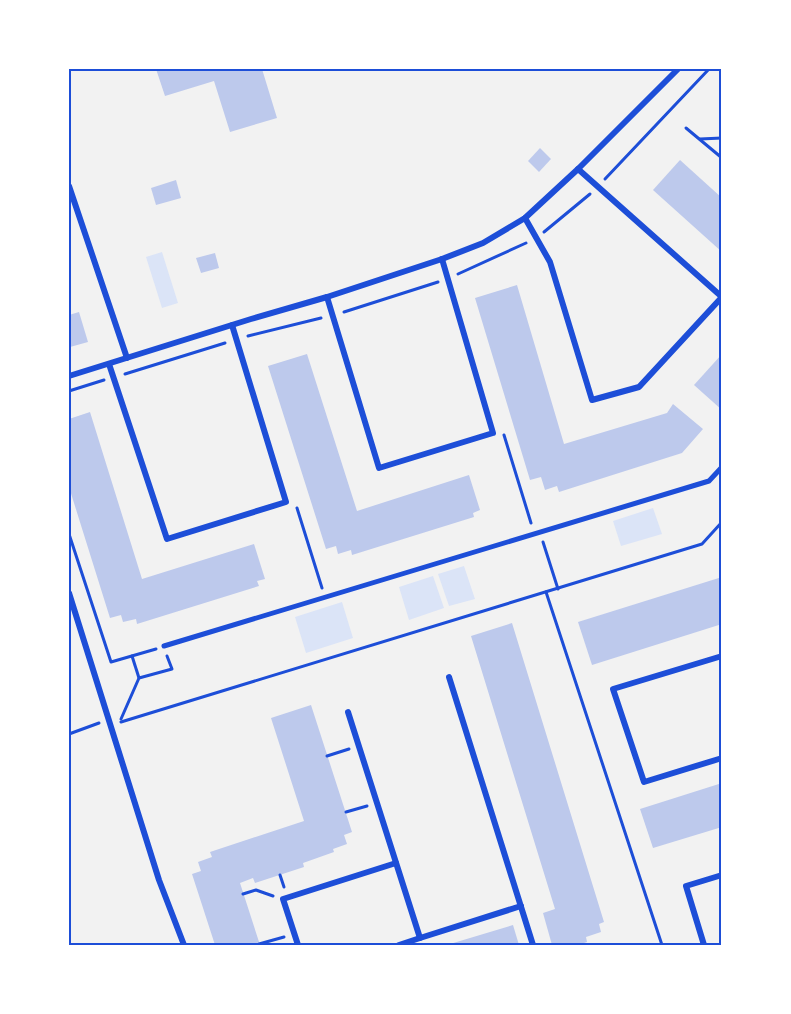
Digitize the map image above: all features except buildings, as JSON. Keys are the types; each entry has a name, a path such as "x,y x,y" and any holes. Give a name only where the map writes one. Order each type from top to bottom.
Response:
{"street":[{"path":"69,376 327,297 483,243 525,218 578,169 678,69"},
{"path":"525,218 550,262 592,400 639,387 722,297 578,169"},
{"path":"69,186 127,358"},
{"path":"327,297 379,468 493,433 442,259"},
{"path":"109,364 167,539 286,502 232,325"},
{"path":"164,646 709,482 722,467"},
{"path":"69,593 159,880 184,945"},
{"path":"722,656 613,689 644,782 722,758"},
{"path":"449,677 533,945"},
{"path":"348,712 420,938"},
{"path":"298,945 283,899 396,863"},
{"path":"704,945 686,886 722,875"},
{"path":"399,945 521,906"}],"path":[{"path":"598,187 709,69"},
{"path":"686,128 722,158"},
{"path":"700,139 722,138"},
{"path":"132,656 139,678 119,723 702,544 722,522"},
{"path":"540,533 558,589"},
{"path":"69,534 111,662 164,646 172,669 139,678"},
{"path":"308,543 325,598"},
{"path":"546,592 662,945"},
{"path":"69,734 108,720"},
{"path":"327,756 359,745"},
{"path":"346,812 377,802"},
{"path":"243,894 256,890 283,899"},
{"path":"259,944 294,934"}],"shaded area":[{"path":"162,252 178,303 162,308 146,257"},
{"path":"653,508 662,534 621,546 613,521"},
{"path":"464,566 475,599 449,606 438,574"},
{"path":"433,576 444,608 409,620 399,587"},
{"path":"342,602 353,638 306,653 295,617"}]}
